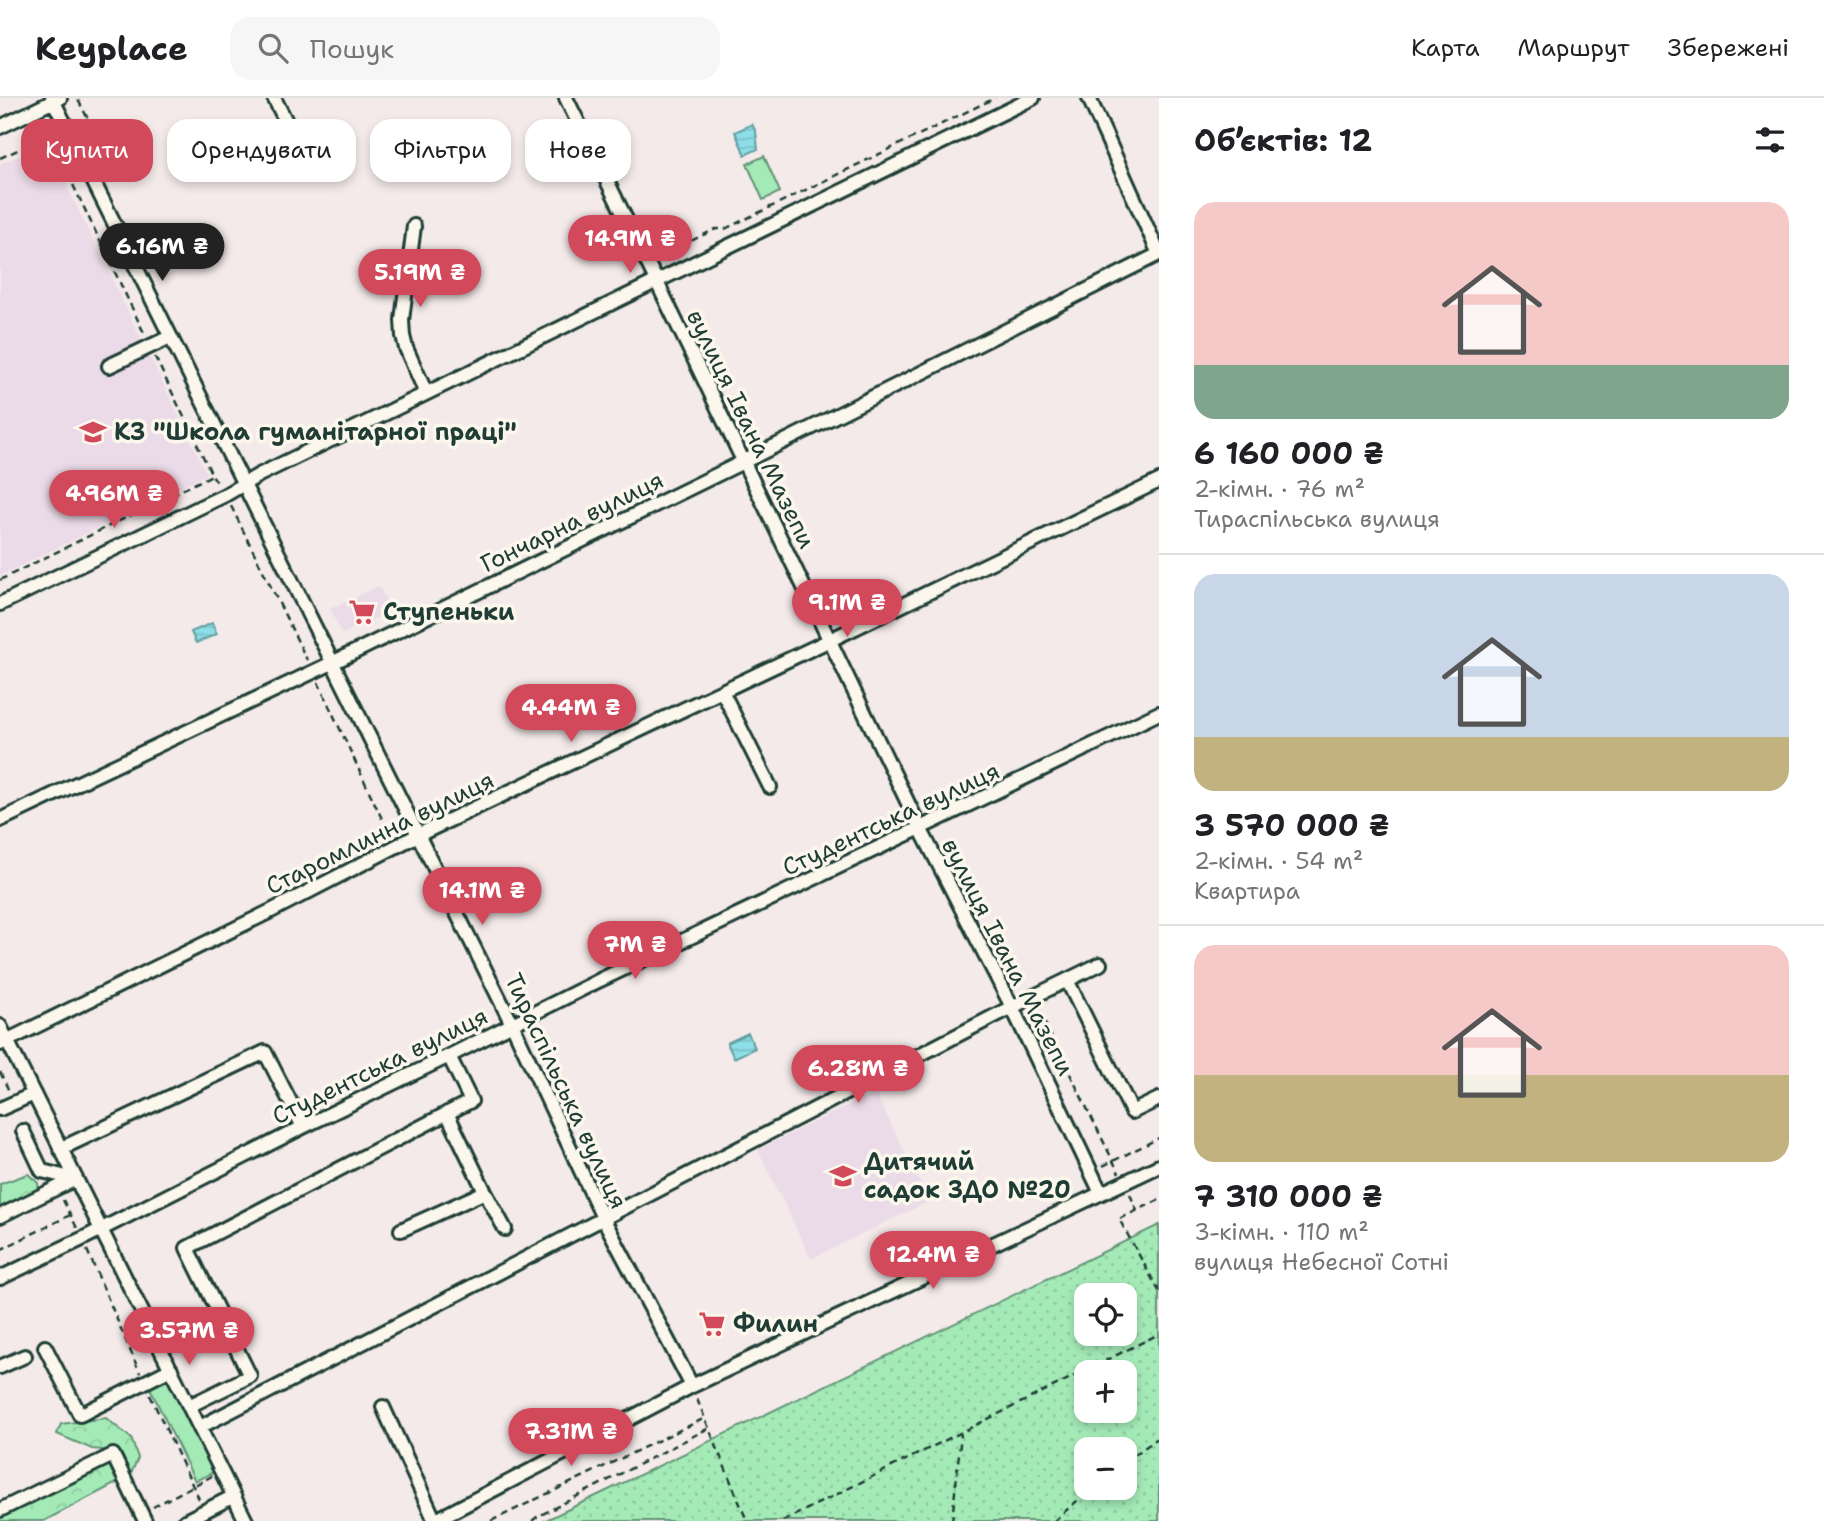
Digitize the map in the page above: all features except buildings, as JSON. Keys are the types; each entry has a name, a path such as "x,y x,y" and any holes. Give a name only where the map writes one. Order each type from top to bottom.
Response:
{"street":[{"path":"274,98 285,119"},
{"name":"вулиця Івана Мазепи","path":"566,98 920,828 1012,1007 1101,1193"},
{"path":"0,604 656,280 1033,98"},
{"path":"1089,98 1159,254"},
{"path":"0,127 55,99"},
{"name":"Тираспільська вулиця","path":"55,99 170,337 512,1024 603,1218 692,1386"},
{"path":"414,226 402,320 403,336 426,393"},
{"name":"Гончарна вулиця","path":"0,820 332,663 1159,254"},
{"path":"110,366 170,337"},
{"name":"Старомлинна вулиця","path":"3,1042 418,835 1159,481"},
{"path":"722,691 771,787"},
{"name":"Студентська вулиця","path":"0,1278 600,980 1159,713"},
{"path":"200,1427 1100,964"},
{"path":"1068,980 1132,1112 1159,1099"},
{"path":"0,1026 3,1042 34,1094 246,1521"},
{"path":"60,1149 265,1052 303,1127"},
{"path":"189,1406 250,1376 187,1248 471,1101 449,1056"},
{"path":"0,1109 34,1094"},
{"path":"447,1113 505,1229"},
{"path":"23,1132 42,1171 75,1179"},
{"path":"383,1407 435,1521 692,1386 1159,1166"},
{"path":"0,1216 75,1179"},
{"path":"401,1230 485,1192"},
{"path":"45,1347 80,1415 171,1369"},
{"path":"0,1367 25,1356"},
{"path":"0,1510 113,1455 143,1517"},
{"path":"185,1521 234,1496"}],"path":[{"path":"647,262 716,229 725,229 995,98"},
{"path":"0,158 21,149"},
{"path":"0,580 212,475"},
{"path":"1032,997 1137,1211"},
{"path":"1090,1172 1159,1138"},
{"path":"1159,1200 1119,1219 1159,1291"},
{"path":"0,1251 70,1215"},
{"path":"82,1239 144,1382 205,1511"},
{"path":"783,1521 1159,1334"},
{"path":"692,1386 747,1521"},
{"path":"491,1521 705,1418"},
{"path":"532,1521 709,1428"},
{"path":"952,1521 961,1434"},
{"path":"1137,1453 1159,1437"},
{"path":"143,1517 222,1472"},
{"path":"1054,1521 1078,1500"}],"shaded area":[{"name":"КЗ \"Школа гуманітарної праці\"","path":"21,155 21,182 65,182 207,474 0,576 0,164"},
{"path":"379,586 391,611 342,634 330,609"},
{"name":"Дитячий садок ЗДО №20","path":"875,1092 929,1201 811,1259 758,1150"}],"green space":[{"path":"764,156 780,192 763,200 747,164"},
{"path":"28,1174 38,1183 39,1194 0,1212 0,1184"},
{"path":"1159,1225 1159,1521 544,1521"},
{"path":"167,1375 214,1472 195,1481 148,1384"},
{"path":"106,1418 131,1438 138,1458 130,1476 44,1521 0,1521 0,1516 108,1464 114,1451 92,1449 57,1434 61,1424"}],"water":[{"path":"752,124 758,149 745,155 735,132"},
{"path":"212,623 217,634 196,643 191,632"},
{"path":"748,1033 755,1048 734,1058 727,1043"}],"place":[{"name":"КЗ \"Школа гуманітарної праці\"","path":"93,432"},
{"name":"Ступеньки","path":"362,612"},
{"name":"Дитячий садок ЗДО №20","path":"843,1176"},
{"name":"Филин","path":"712,1324"}]}
